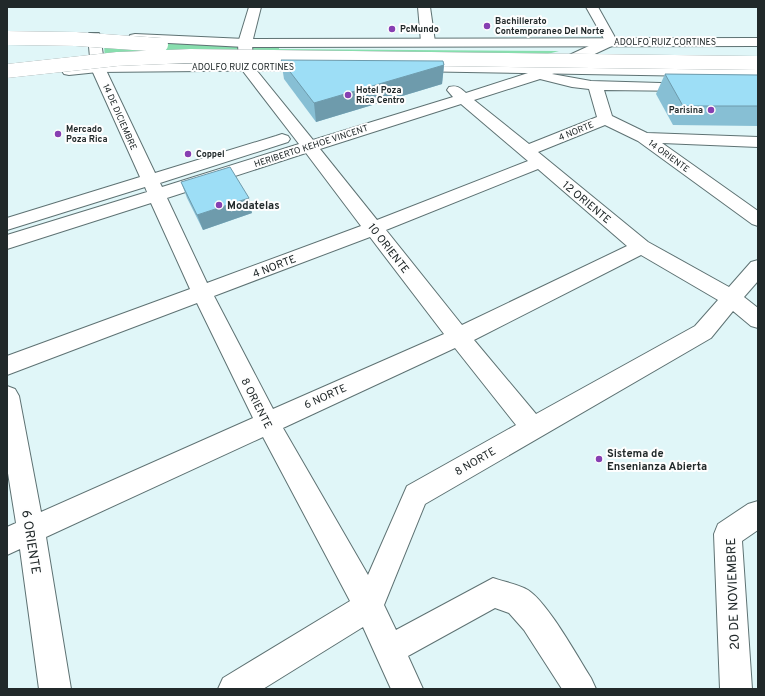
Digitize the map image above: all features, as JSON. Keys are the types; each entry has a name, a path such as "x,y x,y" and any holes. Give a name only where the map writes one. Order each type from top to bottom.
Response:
{"street":[{"path":"246,66 245,43 255,7"},
{"path":"424,7 428,42"},
{"path":"592,7 604,42"},
{"name":"ADOLFO RUIZ CORTINES","path":"7,34 94,36 245,43 758,42"},
{"name":"14 DE DICIEMBRE","path":"94,36 98,68 153,188"},
{"path":"7,38 76,39 217,49 758,53"},
{"name":"HERIBERTO KEHOE VINCENT","path":"539,71 604,42"},
{"name":"HERIBERTO KEHOE VINCENT","path":"7,242 153,188 311,134 458,94 508,85 604,42"},
{"path":"7,71 116,59 190,56 758,63"},
{"name":"ADOLFO RUIZ CORTINES","path":"7,77 98,68 246,66 758,73"},
{"name":"10 ORIENTE","path":"246,66 311,134 374,228 533,428"},
{"name":"ADOLFO RUIZ CORTINES","path":"539,71 562,81 595,86 704,87"},
{"path":"595,86 605,119"},
{"name":"HERIBERTO KEHOE VINCENT","path":"311,134 458,94"},
{"name":"12 ORIENTE","path":"458,94 641,247 731,298"},
{"name":"14 ORIENTE","path":"605,119 644,138 758,220"},
{"name":"4 NORTE","path":"7,366 374,228 532,157 605,119"},
{"path":"644,138 758,142"},
{"name":"HERIBERTO KEHOE VINCENT","path":"7,224 153,188"},
{"name":"8 ORIENTE","path":"153,188 202,293 267,422 369,606 407,689"},
{"name":"6 NORTE","path":"7,541 459,336 641,247"},
{"name":"8 NORTE","path":"369,606 416,495 702,332 758,267"},
{"path":"731,298 758,320"},
{"name":"6 ORIENTE","path":"7,396 31,530 54,689"},
{"name":"20 DE NOVIEMBRE","path":"736,689 728,534 758,514"},
{"path":"389,650 493,593 518,601 535,619 580,689"},
{"path":"234,689 369,606"}],"green space":[{"path":"104,41 279,45 279,49 559,51 513,63 191,63 105,66"}],"building":[{"path":"281,60 443,61 444,65 314,103"},
{"path":"665,74 758,75 758,106 683,106"},
{"path":"230,167 249,198 197,215 181,182"}],"place":[{"name":"Bachillerato Contemporaneo Del Norte","path":"487,26"},
{"name":"PcMundo","path":"392,29"},
{"name":"Hotel Poza Rica Centro","path":"348,95"},
{"name":"Parisina","path":"711,110"},
{"name":"Mercado Poza Rica","path":"58,134"},
{"name":"Coppel","path":"188,154"},
{"name":"Modatelas","path":"219,205"},
{"name":"Sistema de Ensenianza Abierta","path":"599,459"}]}
